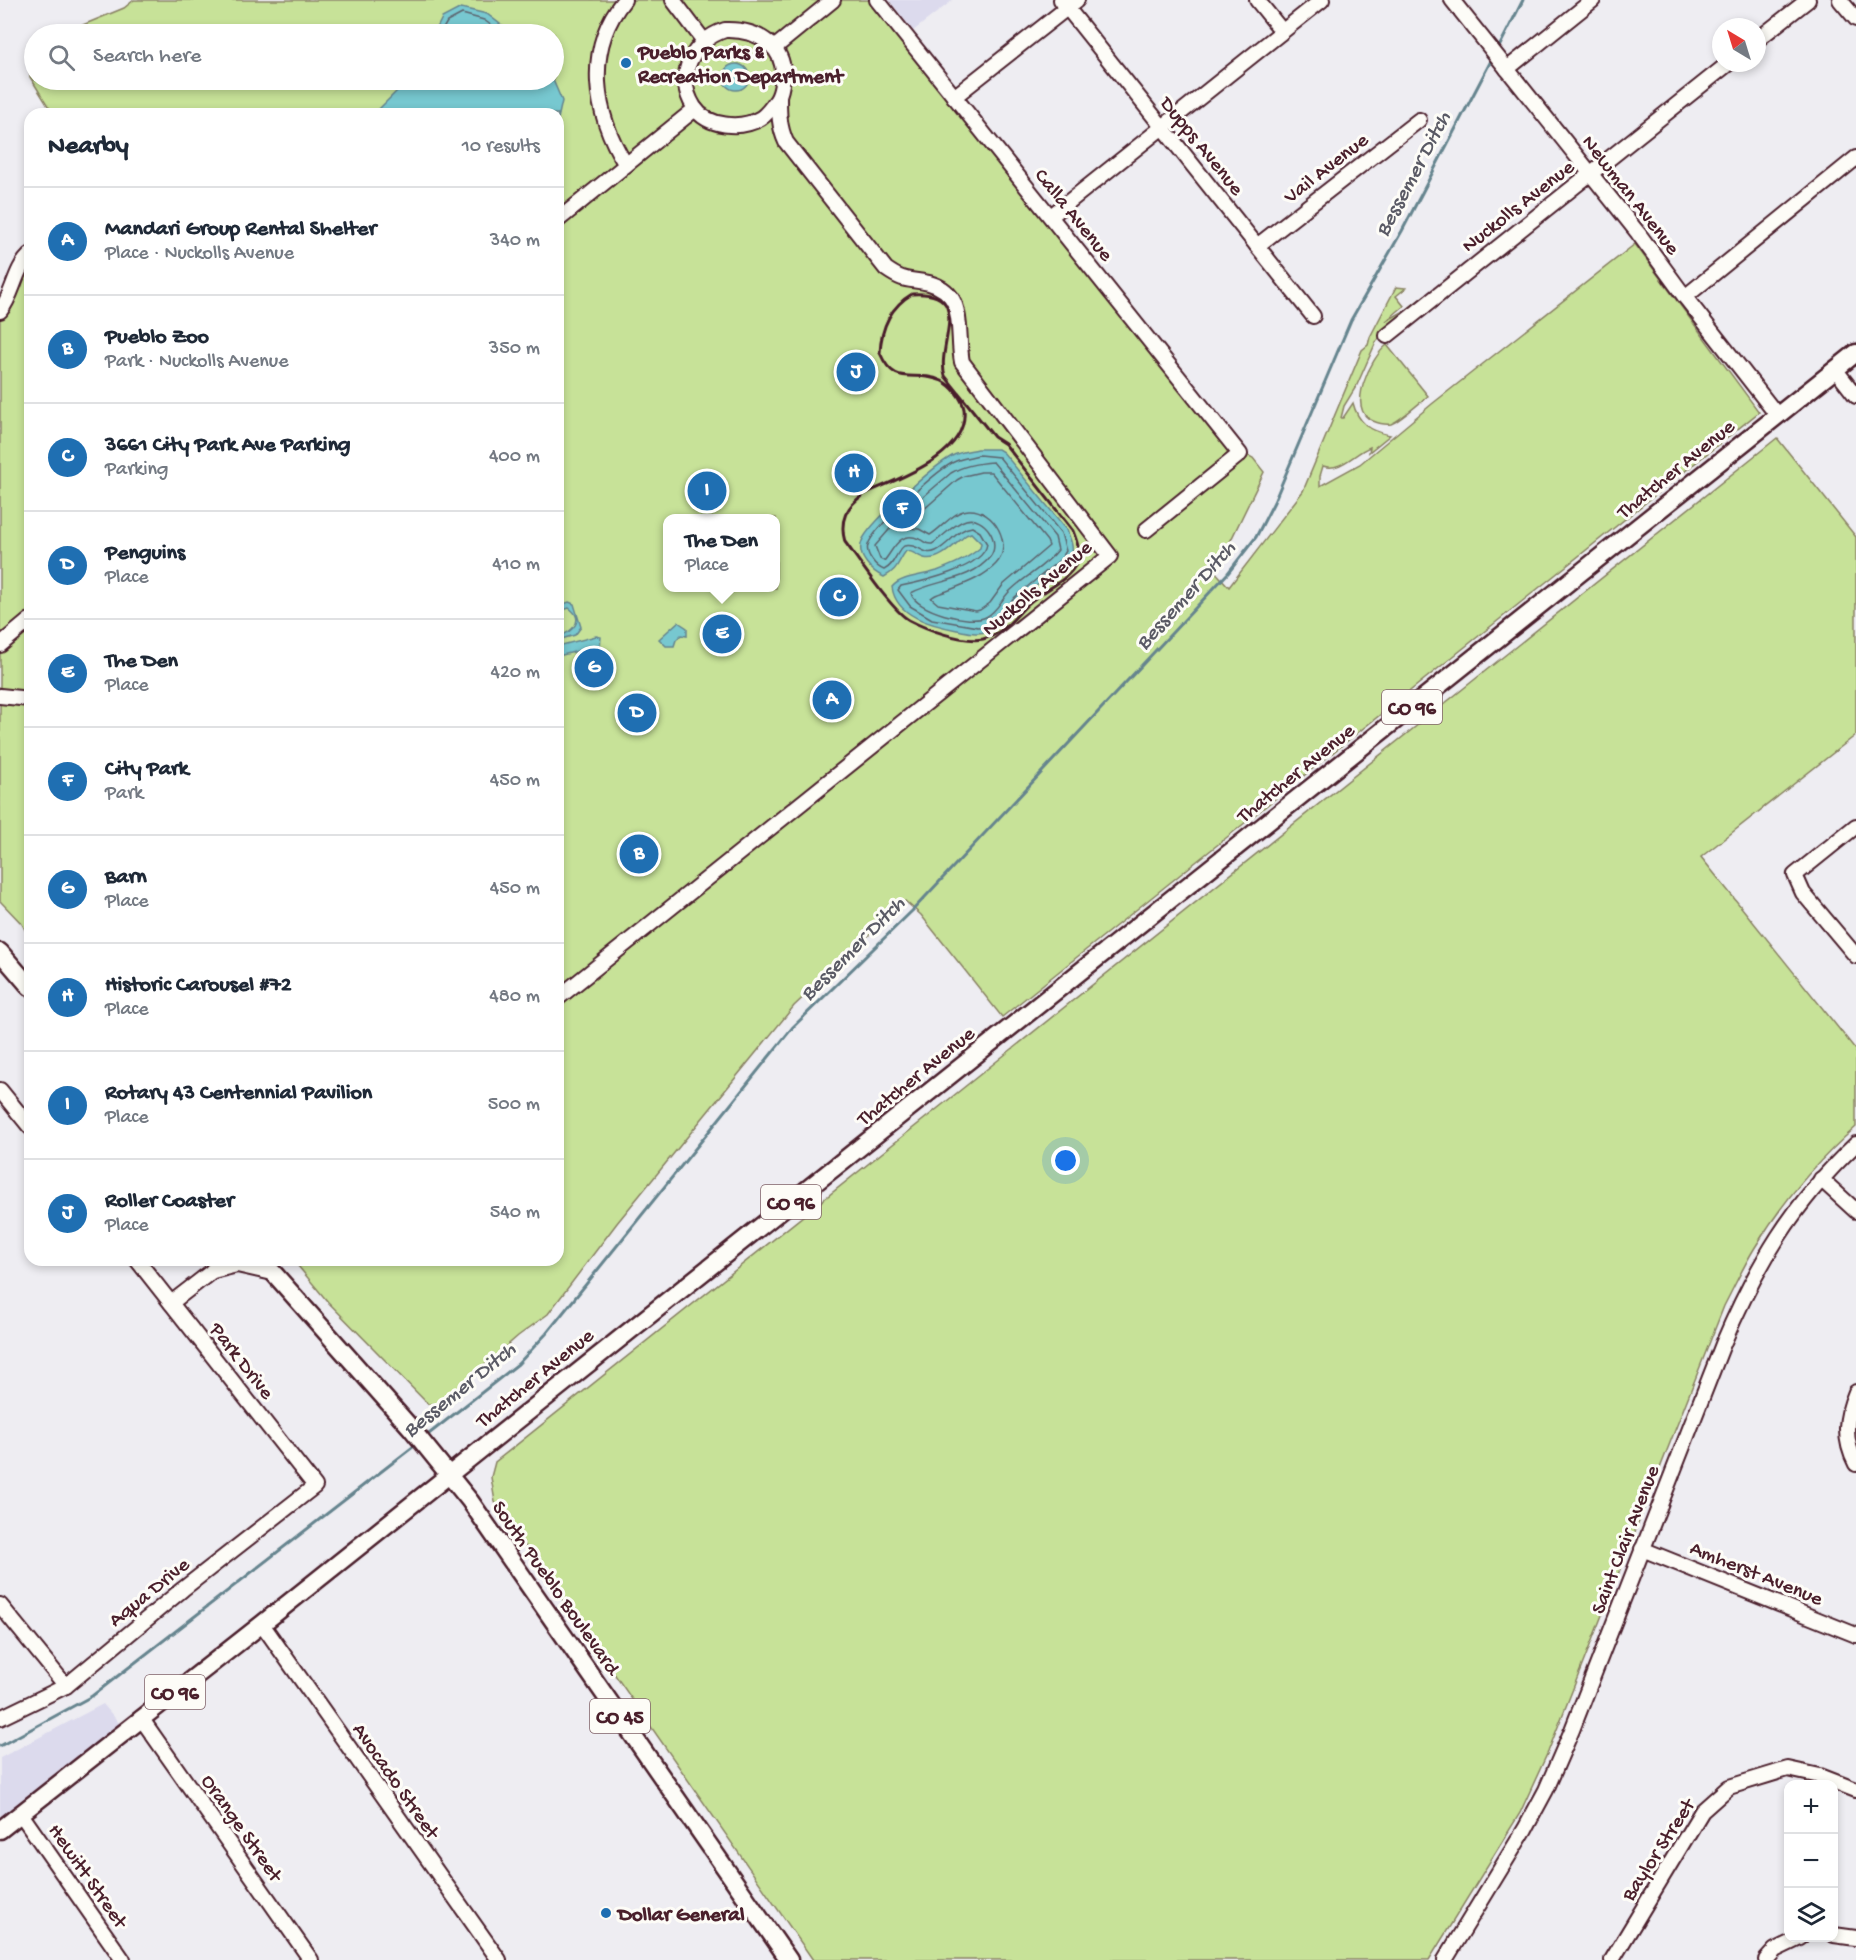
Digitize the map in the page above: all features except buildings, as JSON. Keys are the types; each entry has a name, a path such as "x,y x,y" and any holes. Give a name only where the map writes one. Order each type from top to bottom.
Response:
{"main road":[{"name":"Thatcher Avenue","path":"0,1830 262,1624 1856,353"},
{"path":"0,952 24,980"},
{"name":"South Pueblo Boulevard","path":"267,1266 411,1428 477,1510 789,1960"}],"street":[{"path":"624,0 616,10 604,34 598,63 598,96 606,126 626,165"},
{"path":"673,0 705,41"},
{"path":"774,48 833,0"},
{"name":"Calla Avenue","path":"877,0 1240,454 1146,530"},
{"path":"1257,0 1282,31"},
{"path":"1051,216 1322,0"},
{"name":"Newman Avenue","path":"1452,0 1591,173 1684,297 1777,415"},
{"path":"1507,69 1593,0"},
{"path":"1766,33 1808,0"},
{"path":"1840,0 1856,20"},
{"path":"954,97 1068,3"},
{"name":"Dupps Avenue","path":"1068,3 1161,128 1313,316"},
{"path":"725,30 742,30 762,38 774,48 782,63 784,73 779,97 762,117 752,122 733,126 720,124 695,109 686,87 685,78 689,61 700,44 725,30"},
{"name":"Nuckolls Avenue","path":"1387,336 1718,72"},
{"name":"Nuckolls Avenue","path":"564,993 1110,556 962,362 959,318 955,303 939,286 921,281 903,280 886,269 786,141 779,121 779,97"},
{"path":"564,215 695,109"},
{"name":"Vail Avenue","path":"1257,246 1419,120"},
{"path":"1684,297 1856,158"},
{"path":"0,311 7,303 24,263"},
{"path":"1835,369 1856,396"},
{"path":"0,645 24,625"},
{"path":"0,696 24,698"},
{"path":"1856,826 1795,876 1803,893 1856,956"},
{"path":"0,1090 24,1120"},
{"name":"Saint Clair Avenue","path":"1445,1960 1525,1829 1546,1790 1572,1730 1744,1294 1769,1251 1821,1179 1856,1144"},
{"path":"1821,1179 1856,1211"},
{"name":"Park Drive","path":"142,1266 315,1485"},
{"path":"171,1303 216,1266"},
{"path":"211,1272 230,1266"},
{"path":"242,1266 273,1273"},
{"path":"1856,1392 1846,1418 1846,1438 1856,1464"},
{"name":"Aqua Drive","path":"0,1718 66,1686 183,1589 315,1485"},
{"name":"Amherst Avenue","path":"1642,1549 1856,1635"},
{"path":"0,1605 66,1686"},
{"name":"Avocado Street","path":"262,1624 499,1960"},
{"name":"Orange Street","path":"141,1718 311,1960"},
{"name":"Baylor Street","path":"1612,1960 1702,1811 1729,1787 1788,1769 1820,1776 1856,1790"},
{"name":"Hewitt Street","path":"21,1814 123,1960"},
{"path":"1838,1936 1856,1938"},
{"path":"1766,1960 1775,1950 1792,1942"}],"shaded area":[{"path":"889,0 953,0 913,31"},
{"path":"103,1704 126,1731 0,1830 0,1758"}],"green space":[{"path":"134,0 870,0 1224,443 1253,458 1264,472 1228,546 1212,568 1229,587 1303,491 1362,350 1368,345 1396,287 1406,288 1396,296 1404,306 1386,321 1406,310 1425,295 1381,332 1381,337 1376,342 1357,385 1344,406 1341,418 1353,403 1358,416 1366,425 1390,435 1369,452 1370,447 1342,464 1323,466 1320,486 1360,464 1432,404 1635,244 1759,412 1002,1017 921,915 905,901 794,1006 617,1223 548,1314 518,1336 440,1404 428,1404 328,1302 298,1266 564,1266 564,108 49,108 38,90 564,90 564,24 85,24 124,8","holes":["739,64 748,73 749,80 741,89 723,75 728,67"]},
{"path":"24,266 24,928 0,901 0,311"},
{"path":"1387,345 1428,396 1400,419 1391,424 1381,424 1365,415 1361,406 1361,395 1368,371"},
{"path":"1777,438 1856,537 1856,735 1701,857 1856,1050 1856,1127 1827,1154 1788,1200 1750,1256 1724,1306 1548,1752 1520,1813 1429,1960 813,1960 495,1502 491,1477 495,1462"}],"water":[{"path":"461,8 487,14 500,24 439,24 442,18"},
{"path":"736,64 745,68 749,77 745,86 736,90 727,86 723,77 727,68"},
{"path":"398,90 557,90 562,101 560,108 380,108"},
{"path":"978,449 998,449 1003,452 1067,530 1072,549 1067,561 1022,598 998,625 989,631 977,633 937,625 917,618 900,606 892,587 907,578 931,573 965,559 980,548 981,543 971,533 941,555 930,559 906,551 895,568 884,577 866,563 861,547 862,541 876,522 931,471 955,455"},
{"path":"569,602 574,604 581,627 575,635 564,638 564,634 572,629 577,621 574,612 569,608 564,610 564,604"},
{"path":"678,622 687,628 687,636 681,635 674,646 666,646 659,639"},
{"path":"596,636 601,637 600,649 564,654 564,644"}],"waterway":[{"name":"Bessemer Ditch","path":"1498,49 1523,0"},
{"name":"Bessemer Ditch","path":"425,1437 518,1364 546,1334 793,1027 912,911 1228,573 1256,537 1274,502 1351,320 1402,231 1493,57"},
{"name":"Bessemer Ditch","path":"0,1746 92,1696 418,1443"}],"railway":[{"path":"912,294 931,295 943,301 948,310 949,322 943,364 945,376 994,437 1005,444 1073,531 1078,546 1077,562 1068,575 1035,598 1003,629 983,639 965,639 945,634 916,624 902,615 866,572 845,542 843,534 848,509 858,499 864,494 911,473 943,453 955,440 962,426 963,405 949,386 942,381 923,376 899,375 892,371 880,353 882,335 888,319 898,305 912,294"},
{"path":"863,360 870,368 847,385 843,378 863,360"}],"place":[{"name":"Pueblo Parks & Recreation Department","path":"626,63"},
{"name":"Roller Coaster","path":"856,372"},
{"name":"Historic Carousel #72","path":"854,473"},
{"name":"Rotary 43 Centennial Pavilion","path":"707,491"},
{"name":"City Park","path":"902,509"},
{"name":"3661 City Park Ave Parking","path":"839,597"},
{"name":"The Den","path":"722,634"},
{"name":"Barn","path":"594,668"},
{"name":"Mandari Group Rental Shelter","path":"832,700"},
{"name":"Penguins","path":"637,713"},
{"name":"Pueblo Zoo","path":"639,854"},
{"name":"Dollar General","path":"606,1913"}]}
